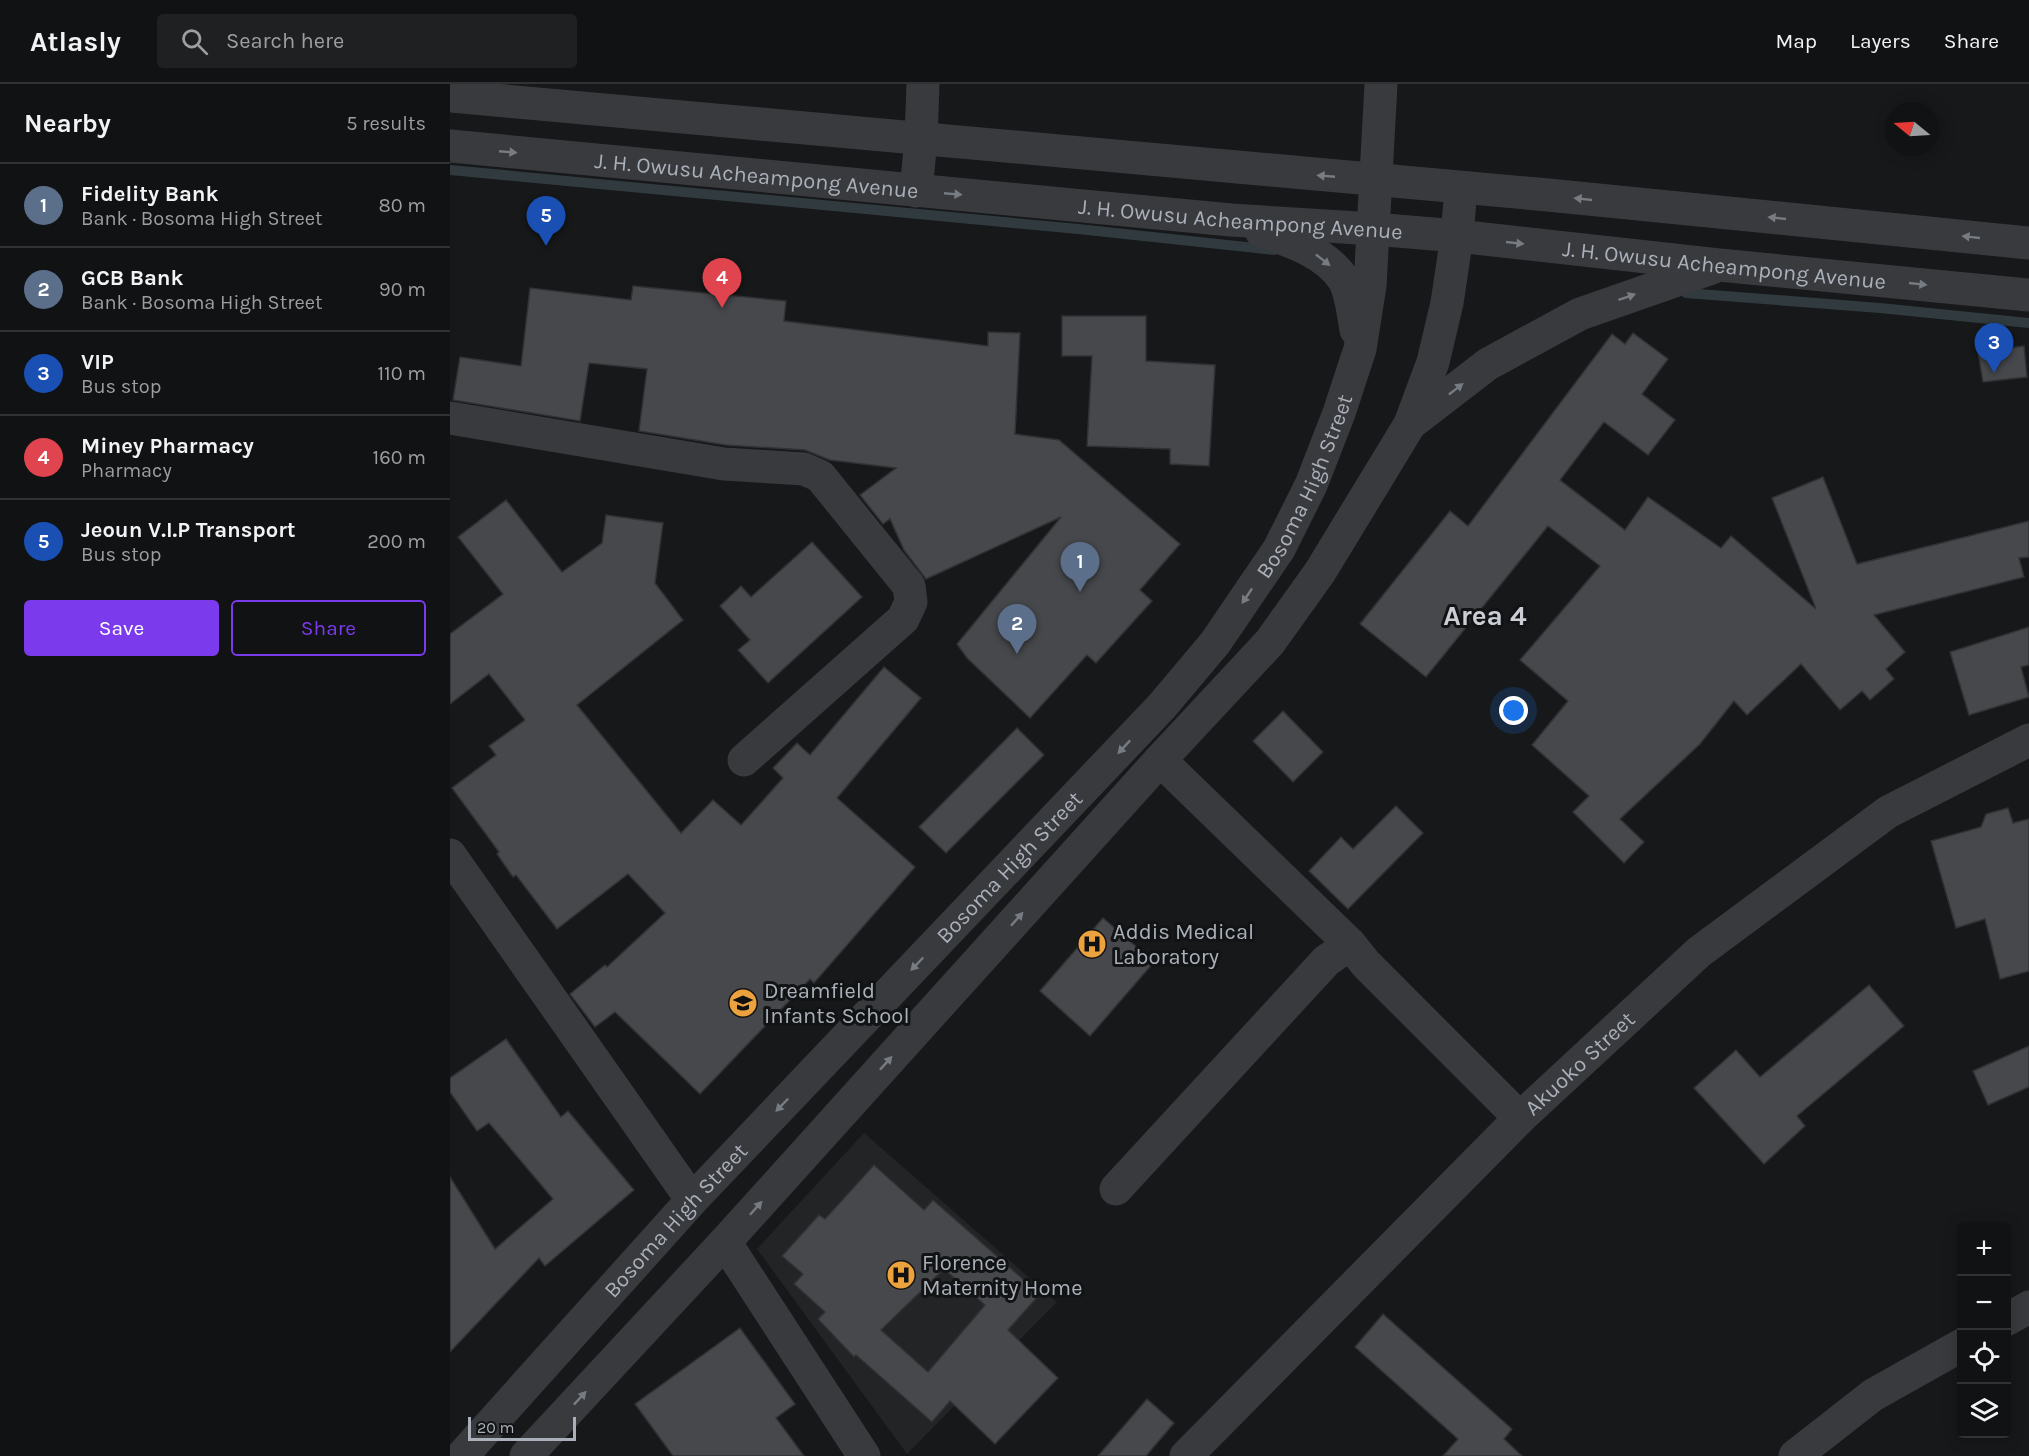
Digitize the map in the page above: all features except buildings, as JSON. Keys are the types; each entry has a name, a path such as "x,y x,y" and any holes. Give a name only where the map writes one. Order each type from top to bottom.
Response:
{"street":[{"path":"916,190 923,84"},
{"name":"Bosoma High Street","path":"462,1456 692,1200 1162,706 1215,643 1279,549 1311,485 1339,413 1360,349 1370,286 1381,84"},
{"path":"450,96 1377,180 2029,243"},
{"name":"J. H. Owusu Acheampong Avenue","path":"450,146 1231,220 1457,236 1719,265 2029,295"},
{"name":"Bosoma High Street","path":"526,1456 725,1242 1160,760 1270,642 1320,572 1410,424 1433,362 1447,303 1457,236 1461,188"},
{"path":"1231,220 1290,241 1320,256 1334,269 1344,281 1351,299 1360,349"},
{"path":"1410,424 1488,364 1580,314 1719,265"},
{"path":"450,418 724,464 804,469 820,476 909,586 911,602 903,619 744,760"},
{"name":"Akuoko Street","path":"1186,1456 1520,1118 1699,952 1888,812 2029,740"},
{"path":"1160,760 1350,944 1366,964 1520,1118"},
{"path":"450,855 692,1200"},
{"path":"1116,1189 1326,961 1350,944"},
{"path":"725,1242 864,1456"},
{"path":"2011,1318 2029,1307"},
{"path":"1795,1456 1873,1395 1957,1348"}],"shaded area":[{"name":"Florence Maternity Home","path":"864,1133 1057,1302 907,1454 757,1249"}],"waterway":[{"path":"450,170 1078,229 1274,250"},
{"path":"1686,293 1880,308 2029,323"}],"place":[{"name":"Jeoun V.I.P Transport","path":"546,246"},
{"name":"Miney Pharmacy","path":"722,308"},
{"name":"VIP","path":"1994,373"},
{"name":"Fidelity Bank","path":"1080,592"},
{"name":"GCB Bank","path":"1017,654"},
{"name":"Addis Medical Laboratory","path":"1092,944"},
{"name":"Dreamfield Infants School","path":"743,1003"},
{"name":"Florence Maternity Home","path":"901,1275"}],"district":[{"name":"Area 4","path":"1485,615"}]}
